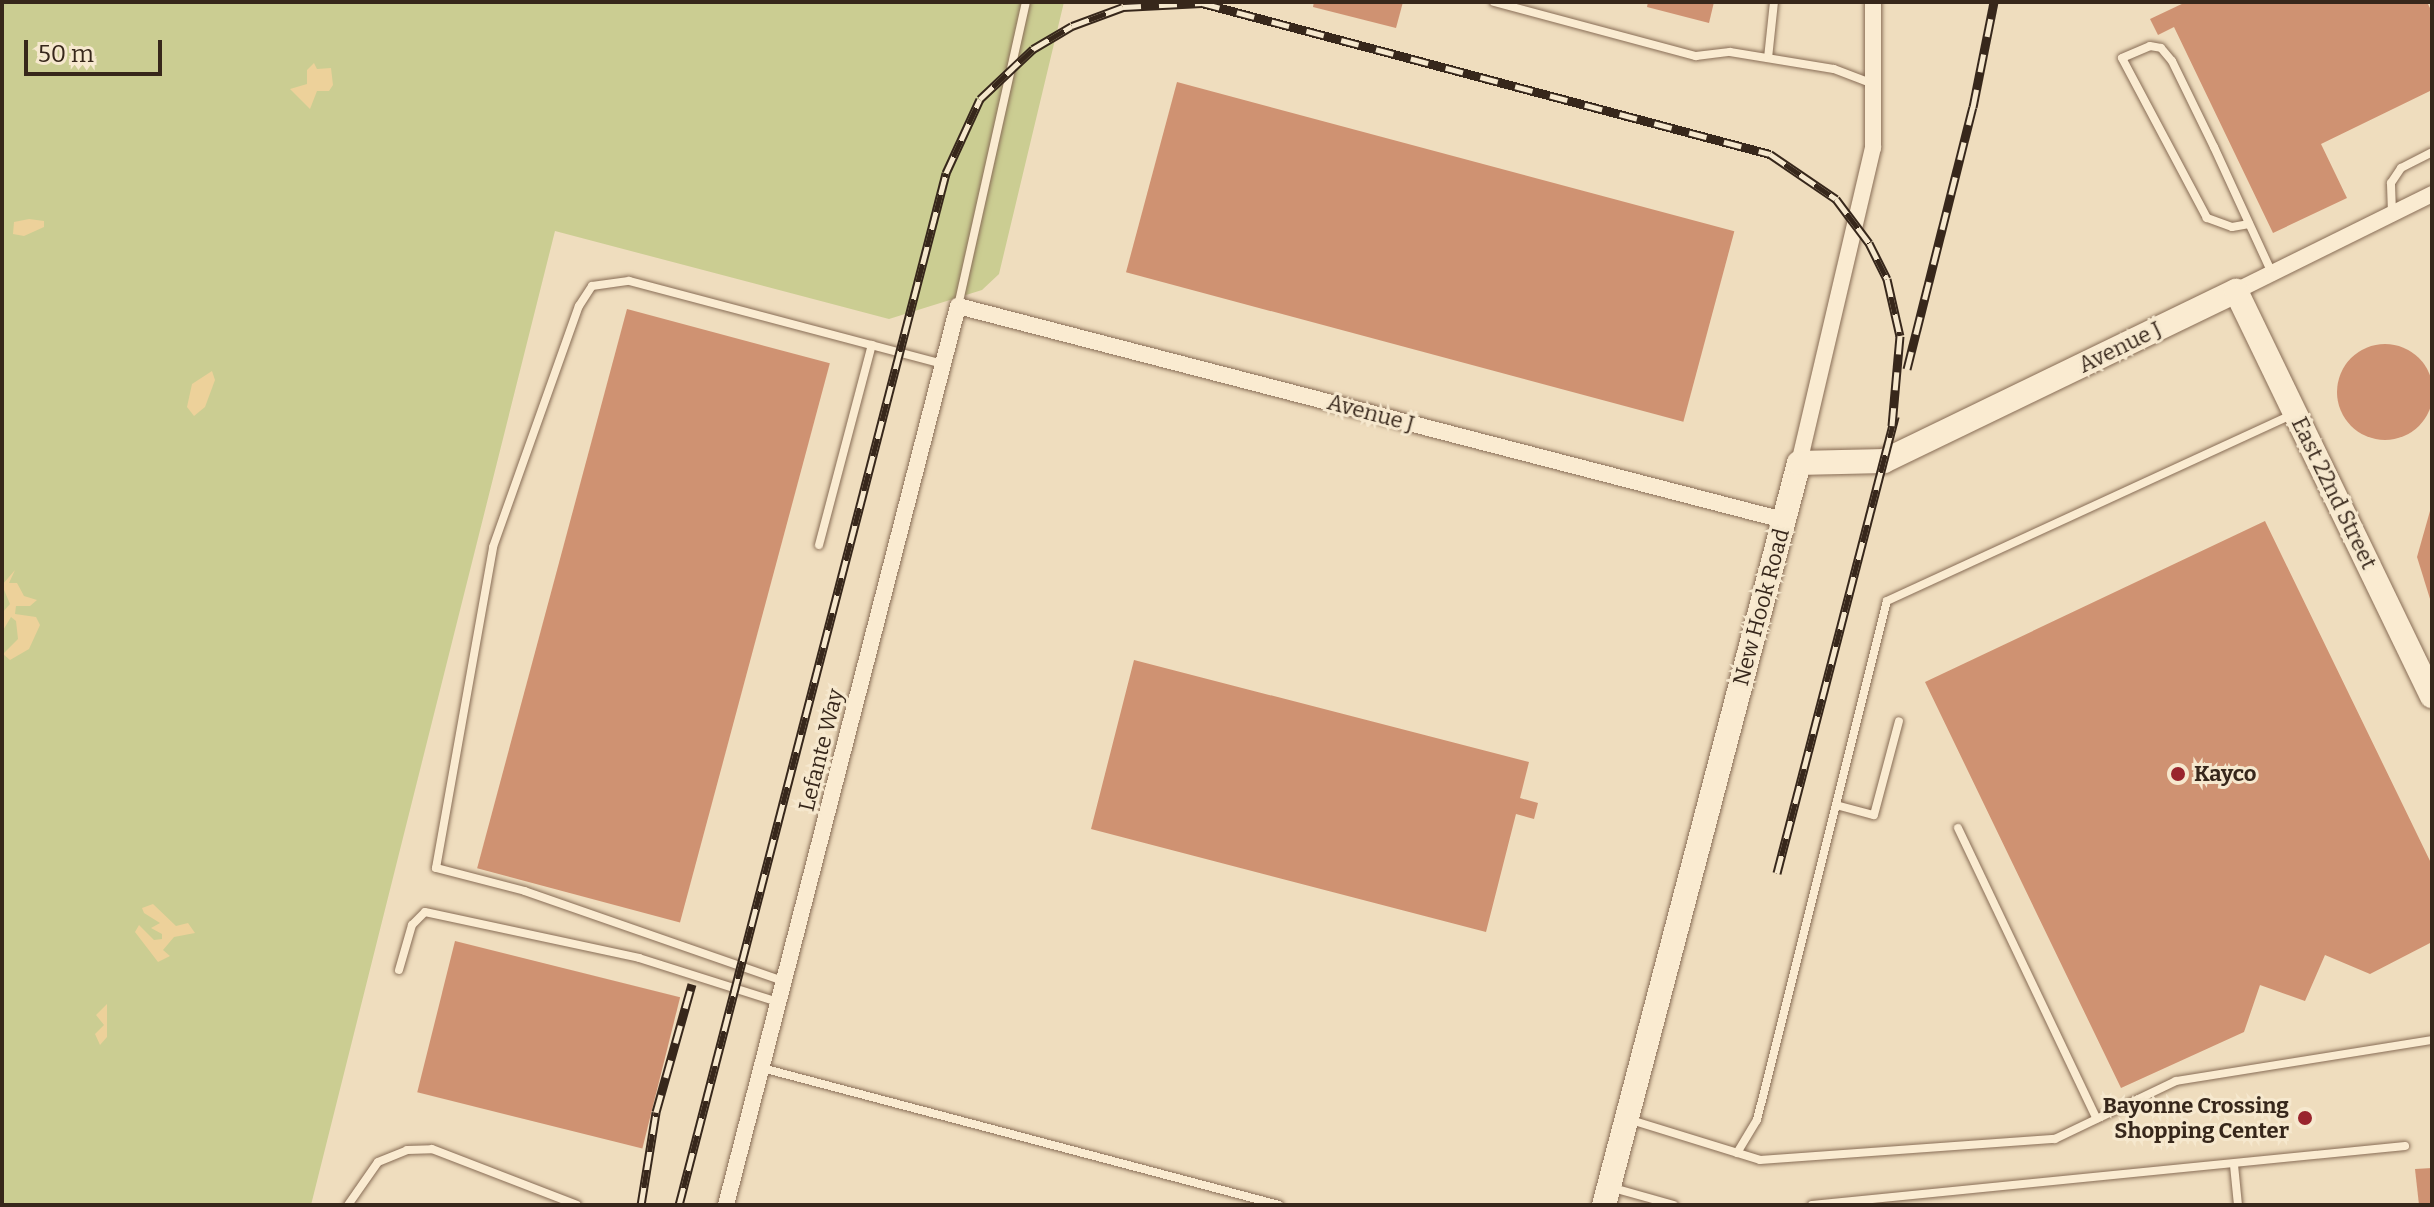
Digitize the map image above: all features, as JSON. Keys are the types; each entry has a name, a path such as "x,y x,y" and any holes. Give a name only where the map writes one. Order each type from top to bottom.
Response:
{"street":[{"name":"New Hook Road","path":"1606,1196 1799,463 1861,212 1877,86 1873,2"},
{"name":"Avenue J","path":"1799,463 1884,461 2432,194"},
{"name":"East 22nd Street","path":"2236,291 2432,696"},
{"name":"Lefante Way","path":"726,1205 958,306"},
{"name":"Avenue J","path":"958,306 1783,520"}],"lane":[{"path":"958,306 1026,2"},
{"path":"1494,2 1696,56 1730,52 1768,58 1834,69 1877,86"},
{"path":"1768,58 1774,2"},
{"path":"2249,224 2232,227 2207,218 2125,69 2122,58 2161,48 2172,61 2249,224 2272,273"},
{"path":"2392,213 2391,183 2401,168 2432,152"},
{"path":"784,981 525,891 436,868 493,547 579,306 592,286 629,281 943,364"},
{"path":"819,545 872,345"},
{"path":"1737,1153 1757,1120 1887,601 2295,414"},
{"path":"1836,805 1874,815 1899,721"},
{"path":"1958,828 2097,1119"},
{"path":"399,970 412,925 425,912 639,958 779,1002"},
{"path":"1626,1118 1760,1160 2055,1139 2176,1081 2432,1040"},
{"path":"762,1068 1279,1205"},
{"path":"1812,1205 2405,1146"},
{"path":"348,1205 378,1162 407,1150 432,1149 577,1205"},
{"path":"2234,1165 2238,1205"},
{"path":"1606,1196 1674,1205"}],"green space":[{"path":"2,2 1064,2 999,274 982,290 889,319 555,231 311,1205 2,1205"}],"sand":[{"path":"314,63 317,69 331,68 333,85 329,91 317,91 310,109 290,89 307,84 307,70"},
{"path":"29,219 44,221 44,227 24,236 13,234 14,222"},
{"path":"212,371 215,380 205,407 194,416 187,407 192,384"},
{"path":"15,570 9,583 17,583 24,596 37,600 30,606 16,606 15,614 36,617 40,625 29,649 10,660 3,654 18,639 16,621 11,617 2,632 2,613 10,604 2,585"},
{"path":"153,904 176,926 188,923 195,933 174,937 163,950 170,956 158,962 135,932 139,925 154,940 162,939 162,934 151,928 160,923 144,913 142,908"},
{"path":"107,1004 107,1037 100,1045 95,1034 104,1025 96,1015"}],"building":[{"path":"1314,2 1403,2 1396,28 1313,7"},
{"path":"1648,2 1714,2 1709,23 1647,7"},
{"path":"2186,2 2427,2 2432,12 2432,90 2321,144 2347,198 2273,233 2174,27 2158,35 2150,19"},
{"path":"1177,82 1734,231 1683,422 1126,272"},
{"path":"627,309 830,363 680,923 477,868"},
{"path":"2385,344 2403,348 2419,358 2429,374 2433,392 2429,410 2419,426 2403,436 2385,440 2367,436 2351,426 2341,410 2337,392 2341,374 2351,358 2367,348"},
{"path":"2432,511 2431,602 2417,557"},
{"name":"Kayco","path":"2265,521 2432,865 2432,942 2370,974 2325,955 2305,1001 2260,985 2244,1032 2121,1088 1925,682"},
{"path":"1134,660 1529,762 1520,798 1538,803 1534,819 1516,814 1486,932 1091,829"},
{"path":"455,941 680,997 642,1148 417,1092"},
{"path":"2432,1168 2432,1205 2419,1205 2415,1169"}],"railway":[{"path":"1907,369 1973,107 1994,2"},
{"path":"679,1205 946,173 980,99 1033,49 1072,26 1123,7 1202,3 1770,154 1836,199 1869,243 1887,279 1900,336 1892,426"},
{"path":"1777,873 1895,416"},
{"path":"641,1205 656,1112 692,984"}],"place":[{"name":"Kayco","path":"2178,774"},
{"name":"Bayonne Crossing Shopping Center","path":"2305,1118"}]}
